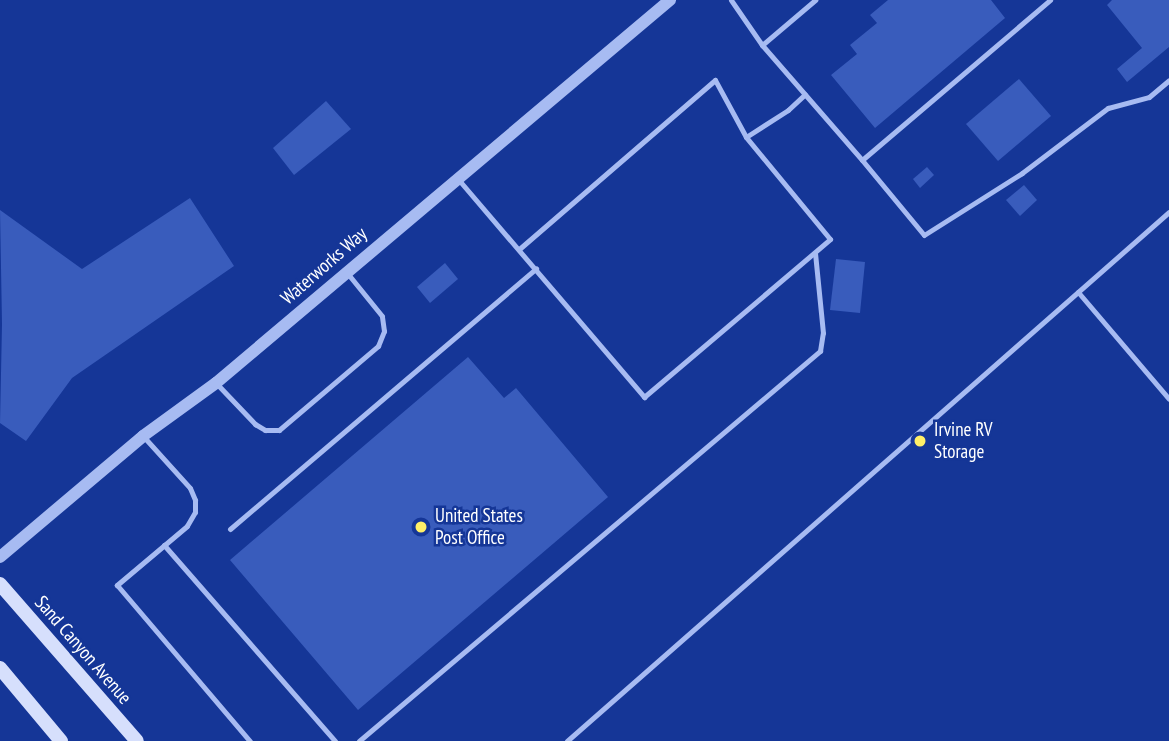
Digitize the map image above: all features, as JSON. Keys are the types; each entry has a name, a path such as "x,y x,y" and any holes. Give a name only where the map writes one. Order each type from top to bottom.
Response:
{"main road":[{"name":"Sand Canyon Avenue","path":"0,584 137,741"},
{"path":"0,668 61,741"}],"street":[{"name":"Waterworks Way","path":"0,557 142,436 216,383 456,177 670,0"}],"lane":[{"path":"731,0 762,45 924,235 1022,173 1108,108 1149,97 1169,80"},
{"path":"762,45 815,0"},
{"path":"862,160 1049,0"},
{"path":"456,177 644,397 830,239 746,137 715,80 519,249"},
{"path":"746,137 788,110 806,94"},
{"path":"567,741 1169,212"},
{"path":"359,741 820,351 823,333 815,253"},
{"path":"230,529 536,269"},
{"path":"216,383 255,424 265,430 279,430 378,346 384,331 382,316 346,272"},
{"path":"1078,292 1169,398"},
{"path":"142,436 190,488 195,499 195,512 187,526 117,585 250,741"},
{"path":"164,545 335,741"}],"building":[{"path":"888,0 991,0 1005,18 875,128 831,75 857,54 850,45 877,23 870,15"},
{"path":"1112,0 1169,0 1169,47 1127,82 1117,69 1142,48 1107,5"},
{"path":"1019,79 1051,116 998,161 966,124"},
{"path":"326,101 351,129 294,175 273,148"},
{"path":"927,167 934,175 920,188 913,179"},
{"path":"1024,185 1037,200 1020,216 1006,200"},
{"path":"190,198 234,266 72,378 26,441 0,423 0,210 82,269"},
{"path":"836,259 865,262 860,313 830,310"},
{"path":"445,263 458,279 430,303 417,287"},
{"name":"United States Post Office","path":"468,357 504,398 516,388 608,497 358,710 230,560"}],"place":[{"name":"Irvine RV Storage","path":"920,441"},
{"name":"United States Post Office","path":"421,527"}]}
